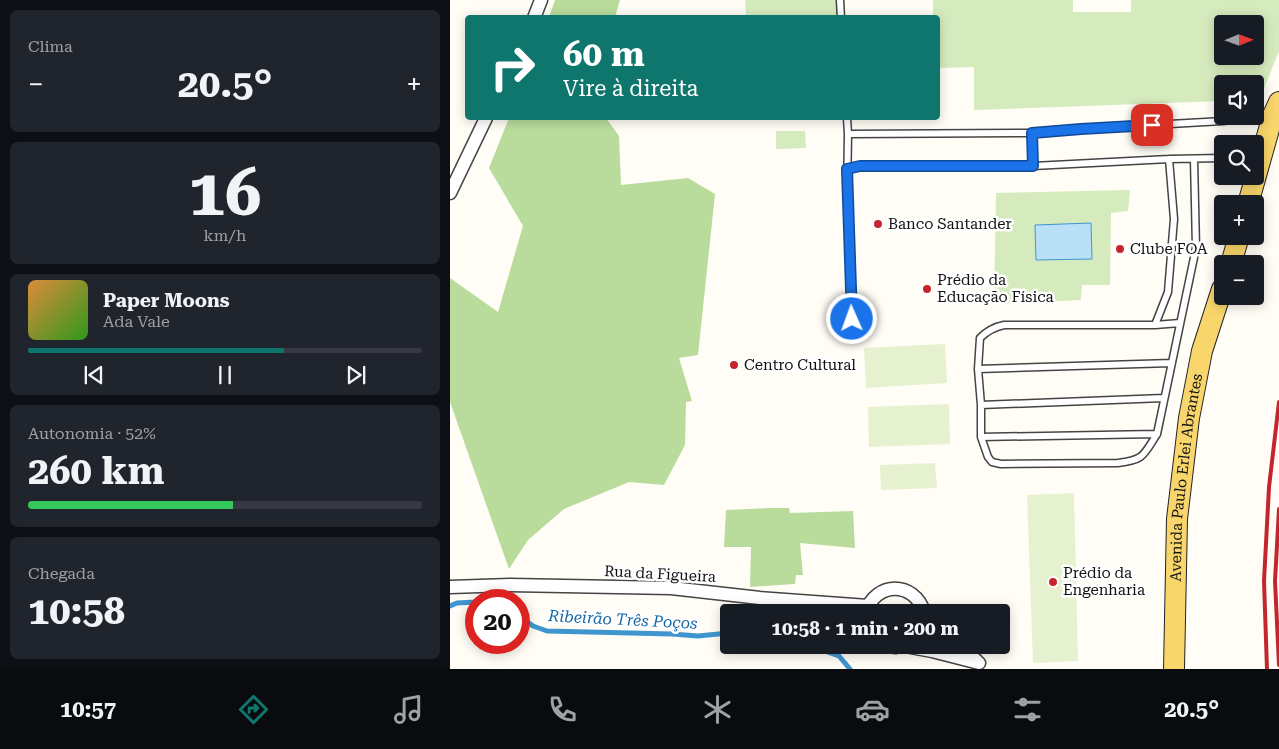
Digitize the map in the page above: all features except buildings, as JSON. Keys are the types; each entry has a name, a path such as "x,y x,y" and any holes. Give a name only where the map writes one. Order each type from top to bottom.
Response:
{"main road":[{"path":"1264,141 1276,108"},
{"name":"Avenida Paulo Erlei Abrantes","path":"1174,669 1177,519 1189,418 1202,351 1217,305"}],"street":[{"path":"535,15 541,0"},
{"path":"450,193 485,120"},
{"name":"Rua da Figueira","path":"450,587 510,585 671,588 818,604"},
{"path":"870,604 873,598 881,592 889,589 899,589 916,597 921,604"},
{"path":"942,654 982,666"},
{"path":"968,654 982,666"}],"lane":[{"path":"840,0 841,15"},
{"path":"848,134 1032,133 1223,121 1276,108"},
{"path":"847,120 852,319"},
{"path":"1032,133 1033,166"},
{"path":"1180,323 1154,325 998,326 989,330 980,338 978,369 982,437 988,457 992,462 1001,464 1118,463 1134,462 1144,456 1157,434 1196,248 1194,158"},
{"path":"847,169 860,166 1033,166 1214,158"},
{"path":"1154,325 1168,292 1174,219 1169,159"},
{"path":"978,369 1172,363"},
{"path":"981,405 1164,398"},
{"path":"982,437 1157,434"}],"green space":[{"path":"555,0 620,0 616,15 550,15"},
{"path":"745,0 837,0 838,15 746,15"},
{"path":"933,0 1073,0 1073,12 1131,12 1131,0 1279,0 1279,51 1264,88 1264,75 1214,75 1214,101 974,110 974,67 940,68 940,15 933,15"},
{"path":"508,120 607,120 619,136 621,185 688,178 715,194 698,355 679,358 692,401 686,402 685,445 664,485 629,482 564,509 528,540 509,569 450,402 450,278 498,312 523,226 489,168"},
{"path":"776,131 805,131 806,148 776,149"},
{"path":"1130,190 1128,211 1111,213 1110,285 1082,285 1081,300 994,304 996,193"},
{"path":"945,344 947,383 866,388 864,348"},
{"path":"949,404 950,444 869,447 868,407"},
{"path":"935,463 937,488 881,490 880,465"},
{"name":"Prédio da Engenharia","path":"1074,493 1078,661 1033,663 1027,495"},
{"path":"789,508 790,513 853,511 855,548 800,543 803,575 796,575 795,584 750,587 751,547 724,547 726,510"}],"water":[{"path":"1091,223 1092,259 1036,260 1035,225"}],"waterway":[{"name":"Ribeirão Três Poços","path":"450,606 465,603"},
{"name":"Ribeirão Três Poços","path":"530,624 547,631 698,636 720,634"},
{"name":"Ribeirão Três Poços","path":"833,654 839,656 850,669"}],"railway":[{"path":"1267,669 1264,581 1269,487 1279,402"},
{"path":"1279,509 1275,581 1279,665"}],"place":[{"name":"Banco Santander","path":"878,224"},
{"name":"Clube FOA","path":"1120,249"},
{"name":"Prédio da Educação Física","path":"927,289"},
{"name":"Centro Cultural","path":"734,365"},
{"name":"Prédio da Engenharia","path":"1053,582"}],"route":[{"path":"852,319 847,169 860,166 1033,166 1032,133 1152,125"}]}
